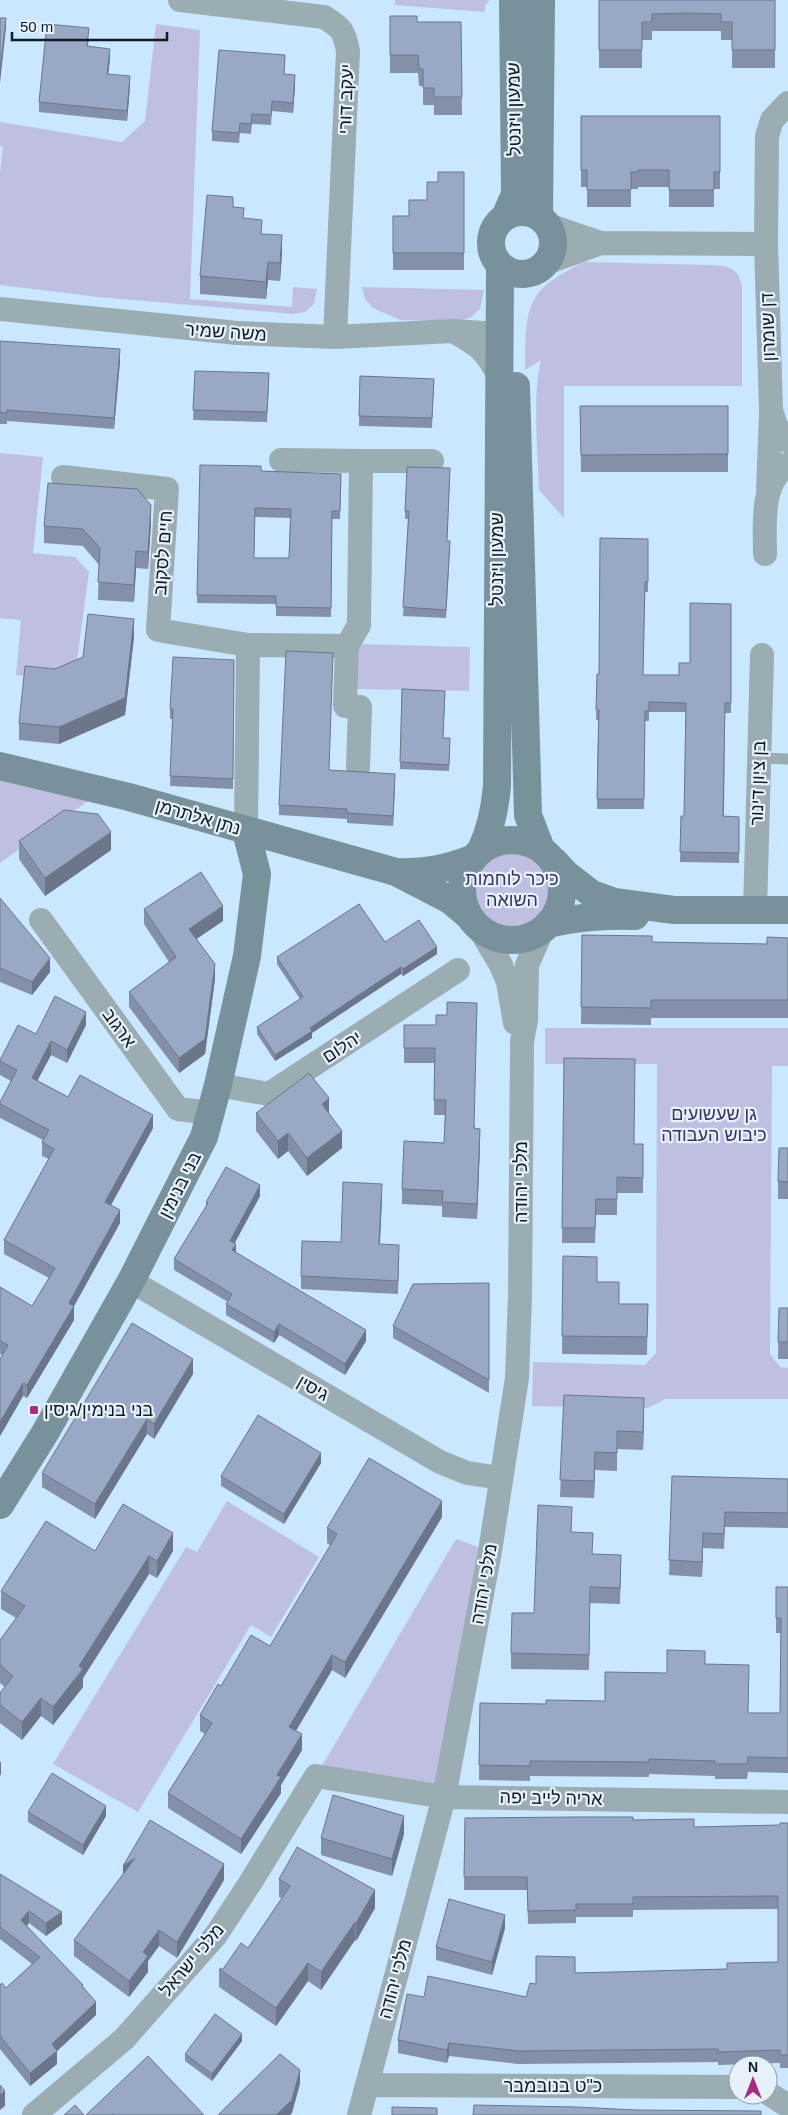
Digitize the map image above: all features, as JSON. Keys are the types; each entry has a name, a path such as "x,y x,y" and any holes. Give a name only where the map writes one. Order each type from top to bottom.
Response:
{"street":[{"name":"יעקב דורי","path":"180,0 324,17 339,26 345,34 348,51 336,336"},
{"name":"שמעון ויזנטל","path":"505,217 515,194 513,0"},
{"name":"שמעון ויזנטל","path":"541,0 544,221"},
{"name":"דן שומרון","path":"765,554 771,410 766,244 767,136 772,120 788,103"},
{"path":"601,243 522,212 505,217 493,230 491,239 494,257 508,269 532,272 546,263 601,243 766,244"},
{"path":"544,221 552,234 554,244 546,263"},
{"name":"שמעון ויזנטל","path":"476,855 494,816 497,786 498,334 508,269"},
{"name":"שמעון ויזנטל","path":"508,269 515,320 528,815 547,854"},
{"name":"משה שמיר","path":"0,309 237,334 336,336 453,331 498,334"},
{"path":"453,331 477,344 489,358 498,374"},
{"name":"דן שומרון","path":"771,410 776,426 788,442"},
{"path":"281,460 432,461"},
{"path":"358,768 360,706 345,706 347,646 359,626 362,461"},
{"path":"767,494 775,475 788,464"},
{"name":"חיים לסקוב","path":"63,477 167,489 158,630 248,645 347,646"},
{"path":"246,831 248,645"},
{"name":"בן ציון דינור","path":"755,911 762,655"},
{"name":"נתן אלתרמן","path":"0,766 129,797 396,872 450,900 474,922"},
{"name":"בני בנימין","path":"0,1504 45,1433 131,1281 204,1137 218,1085 247,956 257,874 246,831"},
{"path":"547,854 560,874 563,890 560,906 553,920 528,938 512,940 500,939 474,922 463,901 462,884 465,871 476,855 493,843 510,840 527,842 547,854 566,874 592,894 614,902 674,910 788,910"},
{"name":"נתן אלתרמן","path":"396,872 420,873 444,870 476,855"},
{"path":"545,927 568,919 605,916 652,916 674,910"},
{"name":"ארגוב","path":"41,920 178,1109 211,1113"},
{"name":"מלכי יהודה","path":"474,922 501,965 508,982 515,1022 522,1041"},
{"name":"מלכי יהודה","path":"359,2115 444,1797 490,1551 517,1378 520,1296 522,1041 526,1021 527,965 545,927"},
{"name":"יהלום","path":"218,1085 269,1094 458,970"},
{"name":"גיסין","path":"131,1281 440,1462 467,1473 501,1478"},
{"name":"אריה לייב יפה","path":"316,1776 444,1797 788,1802"},
{"name":"מלכי ישראל","path":"34,2115 124,2039 216,1935 316,1776"},
{"name":"כ\"ט בנובמבר","path":"367,2085 728,2088"}],"lane":[{"path":"759,758 788,759"}],"green space":[{"path":"395,0 490,0 485,5 485,12 395,5"},
{"path":"156,24 200,30 190,299 292,307 293,287 317,289 314,304 305,312 293,314 99,297 0,285 0,172 3,147 0,146 0,122 122,142 145,121"},
{"path":"584,262 710,265 732,269 741,280 742,287 742,386 564,386 564,518 539,490 536,407 538,374 541,360 525,370 526,334 530,308 538,294 549,282"},
{"path":"362,287 484,290 480,309 470,318 458,321 400,320 373,308 365,299"},
{"path":"0,453 43,457 33,553 75,557 89,572 76,668 56,679 16,675 21,620 0,618"},
{"path":"358,644 470,647 469,691 357,689"},
{"path":"0,771 97,795 0,863"},
{"name":"כיכר לוחמות השואה","path":"512,853 533,859 543,869 549,890 543,911 533,921 512,927 491,921 481,911 475,890 481,869 491,859"},
{"name":"גן שעשועים כיבוש העבודה","path":"545,1028 788,1028 788,1066 772,1066 770,1354 780,1367 788,1368 788,1399 665,1399 648,1408 532,1406 533,1362 645,1365 656,1353 657,1064 545,1064"},
{"path":"227,1501 319,1557 271,1637 251,1625 138,1812 53,1764 186,1547 197,1552"},
{"path":"456,1539 490,1551 444,1797 316,1776"}],"building":[{"path":"599,0 775,0 775,50 732,50 732,22 721,22 721,14 687,13 652,14 652,22 642,22 642,50 599,50"},
{"path":"390,16 417,16 417,22 461,22 462,97 434,97 434,88 423,88 423,69 419,69 418,55 390,55"},
{"path":"0,18 6,18 0,73"},
{"path":"47,24 89,28 87,46 110,49 107,74 130,76 127,111 39,102"},
{"path":"219,50 285,55 284,74 295,75 293,103 272,101 271,115 252,114 251,124 240,123 239,133 212,131"},
{"path":"581,116 720,116 720,172 714,172 714,190 669,190 669,170 638,170 638,172 631,172 631,190 587,190 587,170 581,170"},
{"path":"438,172 464,172 464,253 393,253 393,216 409,216 409,200 427,200 427,182 438,182"},
{"path":"207,195 233,197 233,207 244,208 243,218 262,220 261,234 282,235 280,263 268,262 266,282 200,276"},
{"path":"0,341 120,349 114,418 7,410 7,413 0,412"},
{"path":"195,371 269,373 267,412 193,410"},
{"path":"360,376 434,379 432,418 359,416"},
{"path":"580,406 728,406 728,454 581,455"},
{"path":"200,465 261,466 261,471 341,474 340,511 332,511 331,608 276,607 276,596 197,595","holes":["255,508 291,509 289,558 254,558"]},
{"path":"407,467 450,468 447,541 450,541 446,610 403,607 409,511 405,511"},
{"path":"48,483 137,489 151,505 148,552 136,551 134,585 98,582 100,548 83,529 44,526"},
{"path":"600,538 648,539 648,582 645,582 643,675 679,675 679,663 690,663 690,603 731,604 731,703 725,703 723,816 739,817 739,853 680,852 681,816 684,816 686,703 649,702 649,711 645,711 644,799 597,799 599,710 596,710 597,674 599,674"},
{"path":"88,614 134,619 125,698 59,727 19,723 25,666 55,669 83,657"},
{"path":"286,651 333,653 329,770 395,774 393,816 347,813 347,809 279,805"},
{"path":"173,657 234,660 233,779 170,776 173,709 170,709"},
{"path":"402,689 445,691 443,738 450,738 449,765 400,762"},
{"path":"64,810 98,814 111,832 45,878 19,841"},
{"path":"201,872 223,906 189,929 215,964 205,1039 179,1058 129,992 176,957 144,909"},
{"path":"0,898 50,958 32,982 0,968"},
{"path":"359,904 385,942 419,920 437,947 403,969 401,967 348,1002 310,1028 312,1031 275,1055 257,1027 303,997 277,957"},
{"path":"582,935 652,936 652,942 767,944 767,937 788,938 788,1000 651,1000 651,1008 581,1007"},
{"path":"55,996 86,1012 67,1050 51,1041 32,1078 68,1097 80,1075 153,1115 105,1202 120,1210 69,1303 74,1306 27,1385 23,1383 0,1422 0,1359 8,1345 0,1341 0,1287 32,1306 55,1268 4,1240 54,1149 42,1142 49,1130 0,1104 17,1070 0,1060 18,1025 36,1034"},
{"path":"447,1002 477,1003 474,1128 480,1129 477,1204 442,1202 443,1191 402,1189 404,1141 444,1143 446,1100 434,1100 435,1048 404,1048 404,1025 436,1025 436,1015 447,1015"},
{"path":"564,1058 635,1059 634,1144 643,1144 643,1178 617,1177 617,1199 596,1199 595,1228 562,1228"},
{"path":"309,1073 329,1098 322,1104 342,1131 307,1158 288,1133 278,1141 256,1113"},
{"path":"779,1148 788,1148 788,1182 778,1181"},
{"path":"226,1167 260,1185 230,1241 236,1244 232,1250 366,1330 345,1364 279,1324 274,1332 226,1304 232,1294 174,1259 208,1203 206,1202"},
{"path":"343,1182 382,1184 379,1244 399,1245 398,1281 301,1276 302,1241 341,1242"},
{"path":"563,1256 597,1257 597,1282 619,1282 619,1304 648,1304 647,1337 562,1336"},
{"path":"489,1283 489,1380 393,1326 413,1284"},
{"path":"779,1308 788,1308 788,1342 778,1342"},
{"path":"132,1323 193,1359 154,1424 147,1419 95,1504 42,1473"},
{"path":"564,1395 644,1398 643,1432 617,1431 617,1453 595,1452 594,1481 560,1480"},
{"path":"258,1415 321,1453 284,1514 221,1476"},
{"path":"369,1458 442,1501 345,1662 332,1655 289,1727 302,1734 277,1775 281,1777 241,1839 168,1793 212,1723 200,1715 218,1684 221,1686 251,1635 270,1646 337,1534 327,1528"},
{"path":"672,1476 788,1479 788,1513 725,1512 724,1534 703,1533 702,1562 669,1560"},
{"path":"123,1504 173,1533 157,1561 149,1556 79,1666 83,1669 53,1707 41,1698 22,1722 0,1705 0,1693 13,1676 0,1665 0,1640 25,1606 1,1591 46,1521 95,1551"},
{"path":"538,1505 572,1507 571,1532 593,1533 592,1554 621,1555 620,1588 590,1587 589,1655 511,1653 512,1613 534,1613"},
{"path":"776,1587 788,1587 788,1758 748,1757 747,1764 715,1764 715,1761 649,1759 649,1762 530,1761 530,1766 479,1765 480,1703 546,1704 546,1700 605,1701 605,1672 667,1673 667,1650 705,1651 705,1664 749,1665 748,1713 780,1713 781,1618 776,1618"},
{"path":"52,1773 106,1806 83,1845 28,1812"},
{"path":"333,1795 404,1816 392,1859 321,1838"},
{"path":"633,1817 633,1820 694,1819 694,1827 780,1825 780,1823 788,1823 788,2055 780,2055 780,2050 718,2052 718,2049 518,2051 449,2043 447,2050 398,2040 407,1994 424,1997 428,1976 526,1997 530,1983 536,1984 536,1956 575,1957 575,1973 727,1969 727,1963 778,1962 778,1896 633,1897 633,1904 576,1904 576,1910 528,1911 527,1877 464,1877 465,1818"},
{"path":"150,1820 224,1864 177,1942 159,1930 143,1952 148,1956 129,1981 74,1940 135,1858 123,1866"},
{"path":"297,1847 375,1890 356,1923 321,1972 308,1963 276,2008 219,1969 223,1969 241,1943 248,1948 290,1886 279,1879"},
{"path":"0,1874 62,1912 46,1923 29,1911 21,1920 83,1985 96,2002 52,2044 57,2051 30,2073 0,2036 0,1985 2,1983 6,1988 40,1957 0,1927"},
{"path":"449,1899 505,1915 492,1962 436,1947"},
{"path":"215,2014 242,2034 212,2074 185,2054"},
{"path":"280,2054 300,2070 292,2100 276,2115 218,2115"},
{"path":"148,2056 204,2115 86,2115"},
{"path":"0,2085 5,2091 0,2095"},
{"path":"75,2105 84,2115 64,2115"},
{"path":"474,2105 635,2110 761,2111 761,2115 473,2115"},
{"path":"392,2107 437,2108 437,2115 392,2115"}],"place":[{"name":"בני בנימין/גיסין","path":"34,1410"}]}
